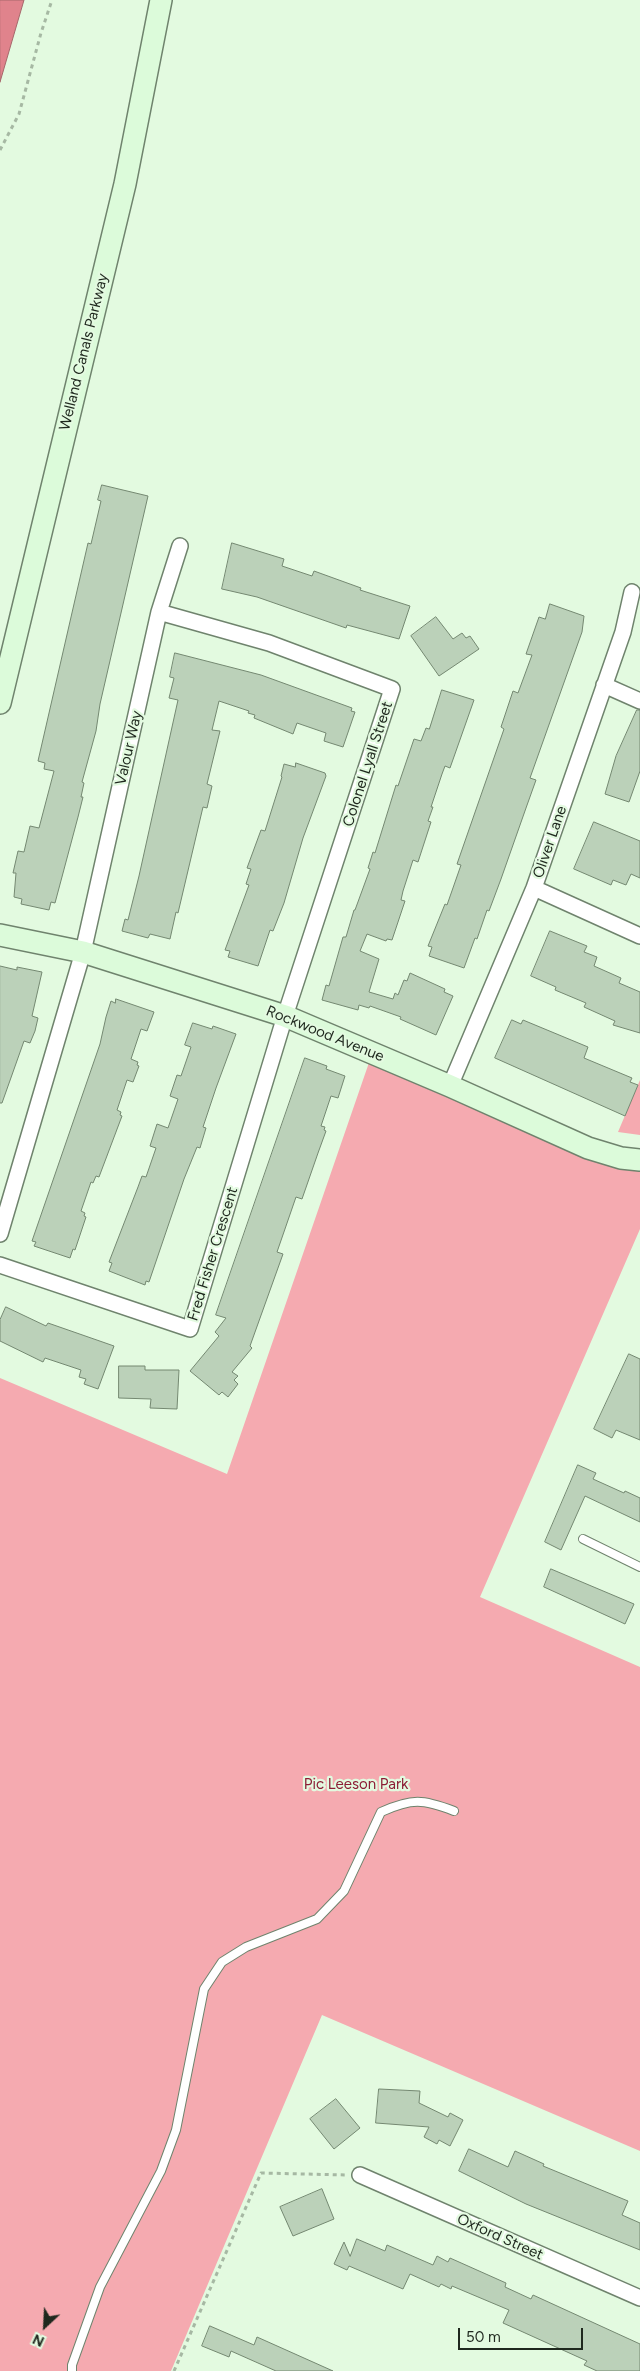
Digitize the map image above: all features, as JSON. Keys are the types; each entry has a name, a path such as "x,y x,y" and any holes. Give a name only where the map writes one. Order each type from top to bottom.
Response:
{"main road":[{"name":"Welland Canals Parkway","path":"0,703 125,184 161,0"},
{"name":"Rockwood Avenue","path":"0,935 83,952 285,1016 450,1086 588,1148 621,1158 640,1160"}],"street":[{"name":"Valour Way","path":"83,952 159,612 180,546"},
{"name":"Oliver Lane","path":"450,1086 534,888 623,632 632,592"},
{"name":"Colonel Lyall Street","path":"159,612 269,643 392,689 285,1016"},
{"path":"604,684 640,701"},
{"path":"534,888 640,936"},
{"path":"0,1234 83,952"},
{"name":"Fred Fisher Crescent","path":"0,1266 190,1329 285,1016"},
{"name":"Oxford Street","path":"360,2175 640,2298"}],"lane":[{"path":"583,1539 640,1567"},
{"path":"72,2371 72,2365 100,2287 160,2171 176,2130 204,1989 222,1962 246,1948 317,1919 344,1891 380,1812 404,1801 434,1803 454,1811"}],"path":[{"path":"0,150 20,114 41,33 52,0"},
{"path":"174,2371 261,2173 360,2175"}],"green space":[{"name":"Pic Leeson Park","path":"373,1051 640,1161 640,1229 480,1597 640,1667 640,2151 322,2015 171,2371 0,2371 0,1378 227,1474"},
{"path":"640,1080 640,1135 618,1132"}],"shaded area":[{"path":"0,0 24,0 0,82"}],"building":[{"path":"102,485 148,496 100,704 96,731 82,782 84,783 81,797 83,797 55,903 51,902 49,910 21,904 22,899 14,897 16,873 13,873 18,851 24,852 30,826 39,828 54,771 44,769 45,763 38,761 88,543 91,544 101,501 98,500"},
{"path":"232,543 284,559 282,566 312,576 314,571 361,588 360,590 410,606 399,639 347,625 346,628 257,597 222,589"},
{"path":"550,604 584,616 582,632 530,778 536,780 489,911 487,910 464,968 429,956 432,947 428,946 445,904 447,905 461,865 457,864 504,729 501,727 513,691 518,693 532,655 526,654 539,617 545,619"},
{"path":"436,617 453,639 462,633 466,638 470,636 479,649 439,676 411,636"},
{"path":"175,653 261,675 352,708 351,711 355,712 343,747 324,741 326,733 297,723 293,734 254,718 255,715 248,713 249,711 219,701 212,730 220,731 207,784 212,786 207,808 203,807 178,913 176,912 170,939 150,934 148,938 122,931 125,919 128,920 139,876 178,700 169,698 174,678 170,677"},
{"path":"442,690 474,700 450,768 445,766 442,774 431,807 433,807 428,821 431,822 418,862 413,860 403,891 401,900 405,901 392,940 387,939 386,941 367,934 360,951 379,959 369,992 393,999 395,993 398,995 404,980 407,981 410,973 445,989 444,992 453,996 436,1035 400,1019 401,1017 370,1006 369,1008 359,1005 358,1010 322,1000 326,985 329,986 343,937 346,937 370,869 368,868 373,852 375,853 396,785 398,786 414,739 421,741 426,728 429,729"},
{"path":"637,710 640,710 640,771 629,802 605,794 616,756"},
{"path":"296,763 325,773 326,776 303,838 284,903 273,931 270,930 258,966 228,957 230,951 225,950 249,885 246,884 251,869 247,868 261,830 265,831 282,777 284,764 295,767"},
{"path":"594,822 640,841 640,878 631,874 626,885 613,880 611,885 574,869"},
{"path":"550,931 587,946 584,952 597,957 594,966 621,978 619,983 640,992 640,1033 613,1025 615,1021 584,1007 586,1003 555,990 556,987 531,976"},
{"path":"0,966 17,970 17,967 42,972 32,1016 38,1018 35,1031 30,1043 24,1041 2,1103 0,1103"},
{"path":"116,999 154,1012 147,1031 141,1029 131,1059 138,1062 137,1065 139,1066 133,1082 127,1080 117,1110 121,1112 120,1115 122,1116 99,1177 96,1176 93,1183 91,1182 81,1211 85,1213 84,1216 86,1217 75,1250 73,1249 70,1258 34,1246 36,1242 32,1241 100,1044 111,1001 115,1003"},
{"path":"512,1020 521,1024 523,1020 588,1047 584,1058 632,1078 630,1082 638,1085 625,1116 495,1058"},
{"path":"193,1023 212,1029 213,1026 236,1034 203,1127 206,1128 200,1148 197,1147 184,1179 149,1282 146,1281 145,1285 109,1271 112,1263 109,1262 142,1176 146,1177 156,1148 150,1146 157,1124 168,1128 178,1099 170,1096 177,1075 181,1076 191,1047 185,1045"},
{"path":"305,1058 327,1066 326,1069 345,1076 338,1098 331,1096 321,1126 325,1127 324,1130 326,1131 302,1199 296,1197 277,1252 283,1254 250,1346 252,1348 232,1372 238,1376 234,1380 238,1384 228,1397 222,1392 219,1395 190,1371 219,1336 215,1332 226,1318 216,1315"},
{"path":"6,1307 46,1326 48,1323 114,1346 98,1389 84,1384 86,1379 79,1377 81,1370 45,1358 43,1362 0,1341 0,1320"},
{"path":"629,1354 640,1359 640,1440 616,1430 612,1438 594,1429"},
{"path":"119,1366 145,1366 145,1370 179,1370 177,1409 150,1408 151,1399 119,1398"},
{"path":"578,1465 596,1473 593,1479 640,1498 640,1522 585,1496 561,1550 545,1542"},
{"path":"551,1569 634,1604 625,1624 544,1587"},
{"path":"379,2089 420,2091 419,2103 448,2117 450,2113 463,2120 450,2146 439,2140 437,2144 424,2137 429,2127 376,2123"},
{"path":"336,2099 360,2128 334,2149 310,2119"},
{"path":"469,2149 508,2167 515,2151 544,2164 543,2166 628,2201 622,2215 640,2223 640,2250 526,2204 459,2171"},
{"path":"322,2189 334,2219 293,2236 280,2207"},
{"path":"357,2239 385,2251 387,2245 433,2265 437,2256 448,2262 450,2258 506,2283 505,2287 531,2299 533,2295 640,2344 640,2371 597,2371 584,2365 587,2361 503,2323 509,2310 452,2286 451,2289 441,2284 439,2287 410,2274 403,2289 349,2266 347,2270 334,2264 344,2242 350,2256"},
{"path":"210,2326 254,2345 257,2337 333,2371 276,2371 231,2351 229,2357 202,2346"}]}
